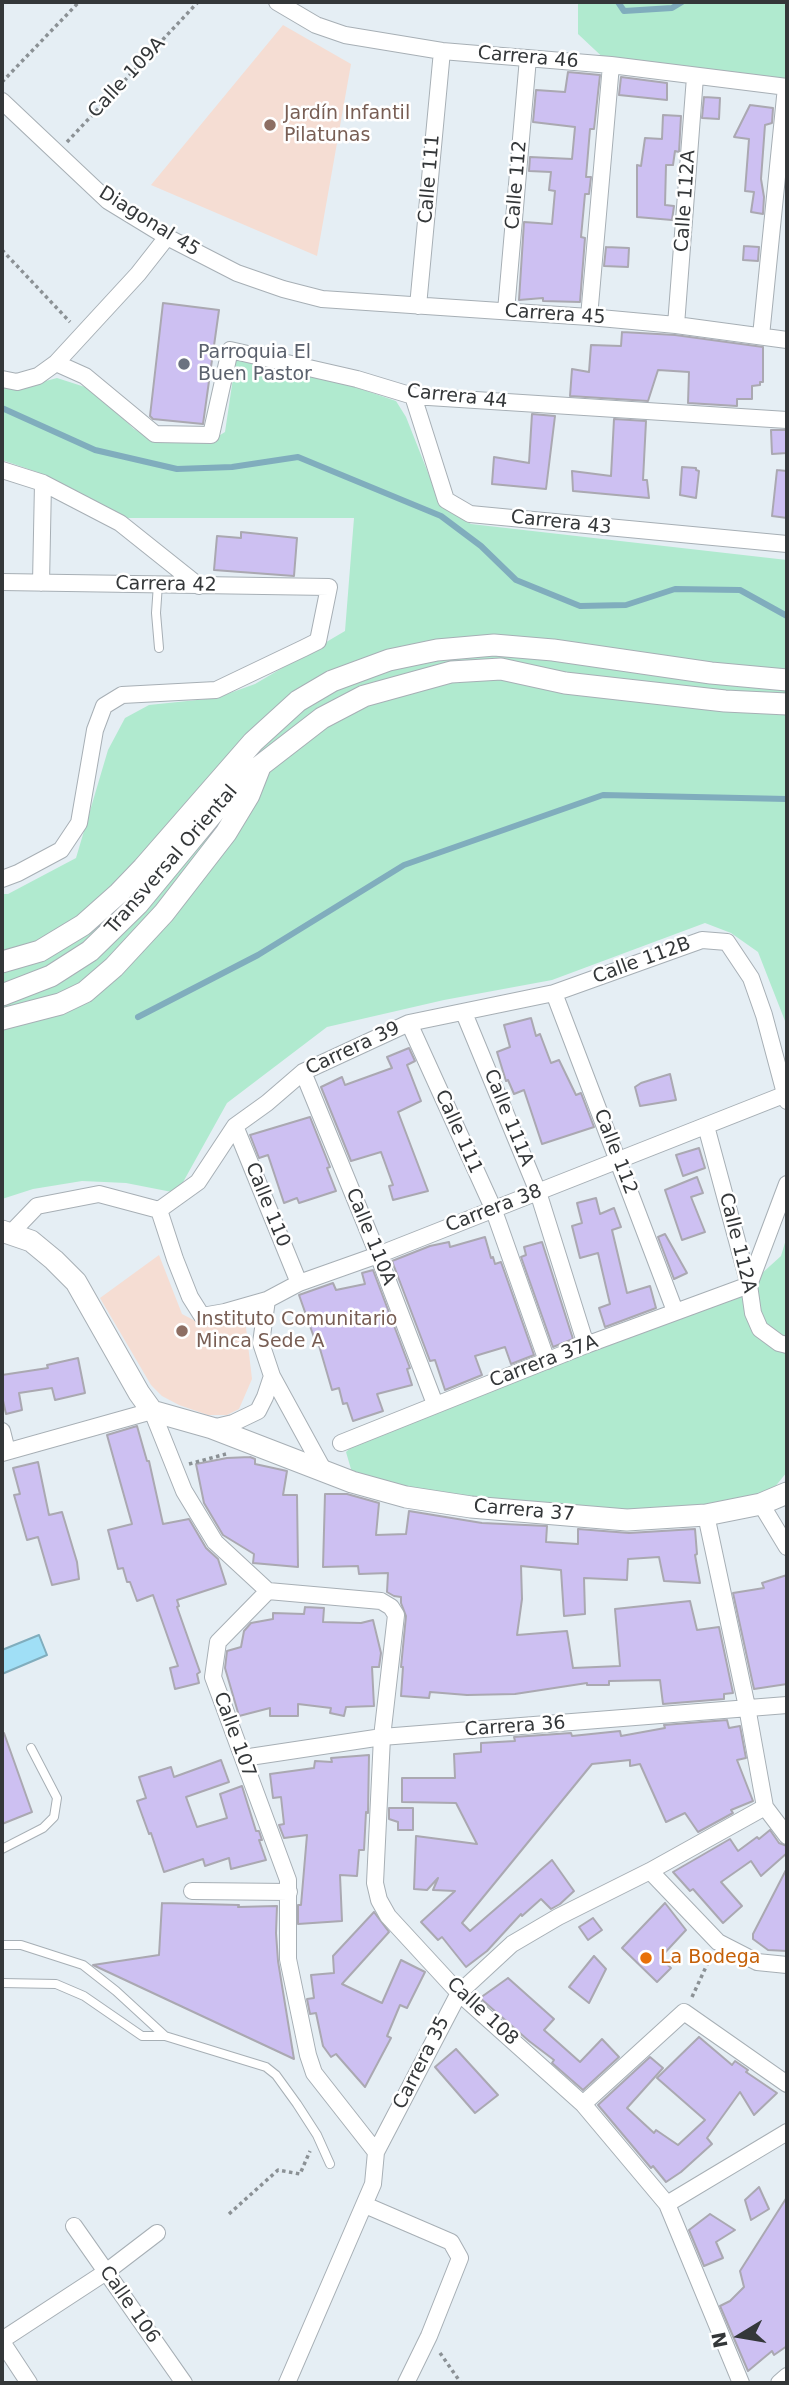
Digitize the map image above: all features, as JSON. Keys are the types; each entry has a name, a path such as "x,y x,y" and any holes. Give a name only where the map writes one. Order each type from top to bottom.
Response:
{"main road":[{"name":"Transversal Oriental","path":"2,962 40,951 83,925 135,876 253,742 298,701 332,681 378,664 437,650 494,645 787,680"},
{"name":"Transversal Oriental","path":"2,995 51,976 90,951 138,904 238,783 322,718 364,696 451,671 501,669 590,686 725,701 787,704"},
{"path":"2,1019 60,1004 85,992 114,967 164,914 226,833 250,795 260,766"},
{"path":"5,1230 31,1241 76,1282 152,1411"},
{"name":"Carrera 37","path":"152,1411 212,1428 352,1482 406,1497 471,1507 627,1520 706,1515 761,1504 787,1493"}],"street":[{"name":"Carrera 46","path":"277,2 316,24 345,35 442,51 611,65 787,87"},
{"name":"Calle 111","path":"418,306 442,51"},
{"name":"Calle 112","path":"506,311 528,58"},
{"path":"589,317 611,65"},
{"name":"Calle 112A","path":"676,325 695,77"},
{"path":"761,336 787,87"},
{"name":"Diagonal 45","path":"2,102 108,201 167,237 237,273 322,299"},
{"path":"2,379 16,382 38,376 56,363 138,274 167,237"},
{"name":"Carrera 45","path":"322,299 589,317 787,340"},
{"name":"Carrera 44","path":"56,363 85,376 155,434 211,435 230,350 357,379 413,396 787,420"},
{"name":"Carrera 43","path":"413,396 446,500 470,514 787,544"},
{"path":"2,470 43,483 121,523 199,586"},
{"path":"41,583 43,483"},
{"name":"Carrera 42","path":"2,582 329,587 318,641 304,649 216,690 122,695 104,706 95,730 79,823 61,849 2,879"},
{"name":"Calle 112B","path":"554,993 702,940 727,942 751,978 764,1015 786,1098"},
{"name":"Calle 112","path":"554,993 675,1311"},
{"name":"Carrera 39","path":"159,1210 198,1182 235,1126 303,1072 409,1023 554,993"},
{"name":"Calle 111A","path":"464,1013 538,1192 586,1345"},
{"name":"Calle 111","path":"409,1023 493,1208 547,1361"},
{"name":"Calle 110A","path":"303,1072 435,1404"},
{"name":"Carrera 38","path":"159,1210 190,1297 202,1316 267,1300 299,1283 378,1255 706,1126 786,1098"},
{"name":"Calle 110","path":"235,1126 299,1283"},
{"name":"Calle 112A","path":"706,1126 750,1285 753,1312 760,1329 779,1343 787,1345"},
{"path":"750,1285 787,1184"},
{"path":"5,1230 37,1206 99,1194 159,1210"},
{"name":"Carrera 37A","path":"341,1443 586,1345 750,1285"},
{"path":"267,1300 261,1343 272,1376 324,1471"},
{"path":"212,1428 233,1423 258,1411 272,1376"},
{"path":"2,1431 4,1452 152,1411 173,1468 215,1542 268,1591"},
{"path":"761,1504 787,1547"},
{"path":"706,1515 747,1707 765,1807 787,1836"},
{"name":"Calle 108","path":"268,1591 381,1601 391,1607 396,1615 382,1737 374,1883 379,1899 388,1916 459,1993 583,2104 667,2204 741,2383"},
{"name":"Calle 107","path":"268,1591 218,1642 213,1677 288,1880 288,1959 314,2073 376,2152"},
{"name":"Carrera 36","path":"243,1758 382,1737 787,1705"},
{"name":"Carrera 35","path":"286,2383 373,2185 376,2152 459,1993 512,1944 765,1807"},
{"path":"650,1871 718,1942 757,1962 787,1965"},
{"path":"192,1891 289,1892"},
{"path":"583,2104 684,2012 787,2084"},
{"path":"667,2204 787,2132"},
{"path":"365,2205 451,2242 460,2258 407,2383"},
{"name":"Calle 106","path":"74,2226 184,2383"},
{"path":"29,2383 2,2341 106,2272 157,2233"},
{"path":"779,2383 787,2376"}],"lane":[{"path":"158,584 156,613 159,648"},
{"path":"2,1849 43,1828 54,1817 57,1798 31,1748"},
{"path":"2,1945 21,1945 83,1965 165,2036"},
{"path":"2,1983 56,1984 83,1996 142,2036 165,2036 266,2067 283,2085 317,2135 330,2164"}],"path":[{"path":"2,82 79,2"},
{"name":"Calle 109A","path":"56,153 198,2"},
{"path":"2,250 81,334"},
{"path":"173,1468 229,1453"},
{"path":"684,2012 718,1942"},
{"path":"229,2214 278,2170 300,2174 317,2135"},
{"path":"429,2336 461,2383"}],"shaded area":[{"name":"Jardín Infantil Pilatunas","path":"283,25 351,64 317,256 151,185"},
{"name":"Instituto Comunitario Minca Sede A","path":"159,1255 182,1314 205,1326 235,1318 245,1319 252,1379 239,1409 227,1415 208,1415 162,1396 151,1385 100,1298"}],"green space":[{"path":"578,2 787,2 787,82 611,65 578,34"},
{"path":"236,358 355,387 396,401 406,417 440,503 471,524 787,560 787,1026 758,952 731,933 705,923 552,980 444,1000 327,1027 227,1103 177,1193 126,1183 82,1181 33,1189 2,1199 2,894 8,894 76,858 108,750 125,718 149,705 216,698 255,684 345,631 354,518 125,518 78,496 37,472 2,460 2,385 16,389 57,378 85,387 134,429 153,439 207,443 225,432"},
{"path":"787,1236 787,1472 761,1504 706,1515 472,1499 353,1476 346,1452 360,1438 749,1285 781,1256"}],"water":[{"path":"39,1635 47,1655 2,1674 2,1650"}],"building":[{"path":"568,72 600,75 594,129 590,129 586,177 591,177 589,194 585,194 581,237 585,238 580,302 543,301 543,298 519,300 524,222 552,224 555,191 549,190 551,172 529,171 530,157 572,159 575,127 533,122 536,90 565,92"},
{"path":"621,77 667,83 667,100 619,95"},
{"path":"704,97 720,98 719,119 702,118"},
{"path":"750,105 773,108 772,123 765,125 761,179 763,214 751,212 754,192 745,191 749,139 734,137"},
{"path":"663,115 681,116 679,152 675,151 673,165 666,165 665,205 674,206 672,220 637,217 637,165 641,166 645,138 662,139"},
{"path":"744,246 759,247 758,261 743,260"},
{"path":"606,247 629,248 628,267 604,266"},
{"name":"Parroquia El Buen Pastor","path":"163,303 219,310 203,424 153,419 150,416"},
{"path":"622,332 675,335 763,347 763,382 752,386 752,399 737,399 737,406 688,403 689,372 658,370 648,401 570,396 572,369 589,372 591,345 621,346"},
{"path":"532,414 555,416 546,489 492,484 494,457 529,463"},
{"path":"614,419 646,421 643,480 647,480 649,498 573,491 572,471 611,476"},
{"path":"771,430 787,430 787,453 772,454"},
{"path":"682,467 696,468 699,471 696,498 680,495"},
{"path":"777,470 787,471 787,518 772,516"},
{"path":"241,532 297,538 294,576 214,570 217,536 241,538"},
{"path":"531,1018 536,1036 540,1034 551,1063 559,1060 576,1095 581,1093 594,1127 542,1144 524,1090 514,1094 508,1080 506,1081 497,1052 510,1047 504,1025"},
{"path":"409,1048 415,1061 407,1065 421,1101 398,1112 428,1191 393,1200 389,1186 393,1185 381,1152 351,1161 321,1087 342,1077 345,1085 392,1068 387,1057"},
{"path":"670,1074 676,1100 640,1106 635,1087"},
{"path":"310,1117 330,1167 327,1168 336,1191 299,1203 297,1198 284,1203 268,1155 259,1158 250,1135"},
{"path":"699,1148 705,1168 683,1176 676,1155"},
{"path":"697,1177 703,1193 691,1197 705,1232 682,1240 665,1190"},
{"path":"596,1198 600,1214 614,1208 621,1227 612,1230 627,1293 650,1286 656,1308 605,1327 599,1308 610,1304 598,1253 580,1258 572,1226 582,1223 577,1203"},
{"path":"665,1234 687,1273 674,1279 658,1237"},
{"path":"485,1237 491,1258 493,1257 495,1264 501,1262 534,1355 511,1364 505,1347 475,1356 482,1375 445,1390 435,1360 430,1361 392,1261 430,1246 449,1242 450,1247"},
{"path":"542,1242 573,1339 553,1347 521,1257 526,1255 524,1247"},
{"path":"373,1270 410,1368 407,1369 412,1385 377,1394 383,1411 353,1421 347,1403 343,1404 339,1388 332,1390 318,1342 316,1343 299,1295 333,1283 336,1290 365,1284 362,1273"},
{"path":"78,1358 85,1393 55,1400 52,1388 19,1393 22,1410 6,1414 2,1396 2,1375 48,1368 47,1365"},
{"path":"137,1426 149,1461 163,1524 189,1519 206,1548 218,1559 226,1584 177,1600 177,1607 200,1672 197,1674 199,1683 175,1689 170,1668 178,1666 153,1595 137,1601 123,1568 118,1569 108,1530 132,1524 107,1435"},
{"path":"250,1457 255,1459 255,1464 287,1471 283,1495 297,1495 298,1567 253,1563 254,1554 223,1535 204,1503 196,1464"},
{"path":"38,1462 49,1515 62,1512 77,1562 79,1579 52,1585 38,1537 27,1540 14,1495 20,1494 13,1468"},
{"path":"325,1494 347,1494 379,1503 376,1535 406,1534 409,1511 482,1523 547,1526 546,1542 578,1544 578,1529 629,1533 695,1529 695,1555 700,1583 664,1581 659,1557 628,1559 627,1580 584,1578 585,1614 564,1616 561,1570 521,1566 522,1599 517,1635 567,1631 573,1668 620,1666 615,1609 690,1601 697,1630 719,1627 733,1693 724,1694 724,1699 663,1704 660,1680 609,1681 609,1685 587,1683 515,1694 467,1695 430,1692 429,1698 401,1696 406,1616 401,1597 387,1592 388,1573 359,1574 358,1566 323,1567"},
{"path":"787,1575 787,1684 754,1689 733,1593 764,1588 762,1583"},
{"path":"305,1607 324,1608 323,1622 361,1623 373,1620 381,1653 379,1667 372,1667 374,1706 346,1707 344,1716 330,1713 331,1708 298,1704 298,1716 270,1716 270,1708 239,1716 225,1668 227,1651 241,1647 244,1631 251,1623 273,1619 273,1613 304,1614"},
{"path":"727,1720 729,1728 740,1726 746,1758 737,1760 753,1801 731,1810 733,1813 698,1832 685,1813 666,1822 640,1764 630,1766 630,1760 592,1764 462,1923 470,1931 552,1860 574,1891 560,1904 551,1909 541,1899 522,1916 521,1914 487,1951 466,1967 442,1937 438,1940 421,1922 455,1891 433,1890 438,1878 427,1890 414,1889 416,1836 477,1844 456,1803 402,1802 402,1778 455,1778 454,1754 481,1752 481,1743 515,1741 514,1737 571,1733 572,1736 620,1731 621,1736 665,1728 664,1725"},
{"path":"4,1733 32,1812 2,1824 2,1734"},
{"path":"369,1755 364,1850 359,1850 357,1876 340,1875 342,1921 298,1924 307,1835 284,1838 279,1825 284,1824 281,1797 273,1798 270,1774 314,1768 315,1761 332,1762 331,1758"},
{"path":"221,1760 229,1782 186,1797 197,1827 227,1818 220,1794 242,1786 256,1831 259,1831 262,1840 259,1840 266,1860 231,1869 229,1858 205,1866 203,1859 164,1872 137,1801 146,1798 139,1777 171,1767 174,1777"},
{"path":"389,1808 413,1808 413,1830 398,1830 398,1822 389,1819"},
{"path":"770,1830 779,1843 787,1846 787,1853 761,1876 751,1861 721,1882 742,1906 723,1923 693,1889 690,1891 673,1872 730,1839 738,1851"},
{"path":"787,1868 787,1951 768,1950 753,1939 753,1934"},
{"path":"162,1903 277,1906 278,1961 294,2059 93,1965 159,1955"},
{"path":"665,1903 686,1930 660,1958 671,1968 657,1982 622,1948"},
{"path":"374,1912 389,1932 342,1984 382,2003 401,1960 425,1972 407,2008 400,2005 387,2036 391,2038 365,2087 336,2054 331,2057 323,2046 316,2013 310,2014 307,1999 314,1998 311,1975 334,1973 333,1956"},
{"path":"593,1918 602,1930 588,1940 579,1927"},
{"path":"594,1956 606,1969 589,2003 569,1987"},
{"path":"508,1978 554,2019 544,2030 580,2062 602,2039 619,2057 583,2090 552,2063 554,2060 480,1998"},
{"path":"699,2037 732,2065 735,2061 777,2093 754,2115 740,2092 707,2138 712,2144 666,2182 598,2105 650,2057 663,2068 627,2108 654,2133 656,2130 678,2145 705,2120 657,2078"},
{"path":"456,2049 498,2095 475,2113 435,2067"},
{"path":"759,2187 769,2209 751,2220 745,2200"},
{"path":"787,2197 787,2346 774,2355 772,2351 748,2371 720,2306 730,2301 744,2287 740,2271"},
{"path":"710,2214 735,2230 716,2242 723,2258 704,2266 689,2230"}],"waterway":[{"path":"618,2 624,11 672,8 682,2"},
{"path":"2,408 95,450 177,469 232,467 298,457 441,516 481,546 516,580 580,606 626,605 675,589 740,590 787,616"},
{"path":"138,1017 258,955 404,865 603,795 787,799"}],"place":[{"name":"Jardín Infantil Pilatunas","path":"270,125"},
{"name":"Parroquia El Buen Pastor","path":"184,364"},
{"name":"Instituto Comunitario Minca Sede A","path":"182,1331"},
{"name":"La Bodega","path":"646,1958"}]}
